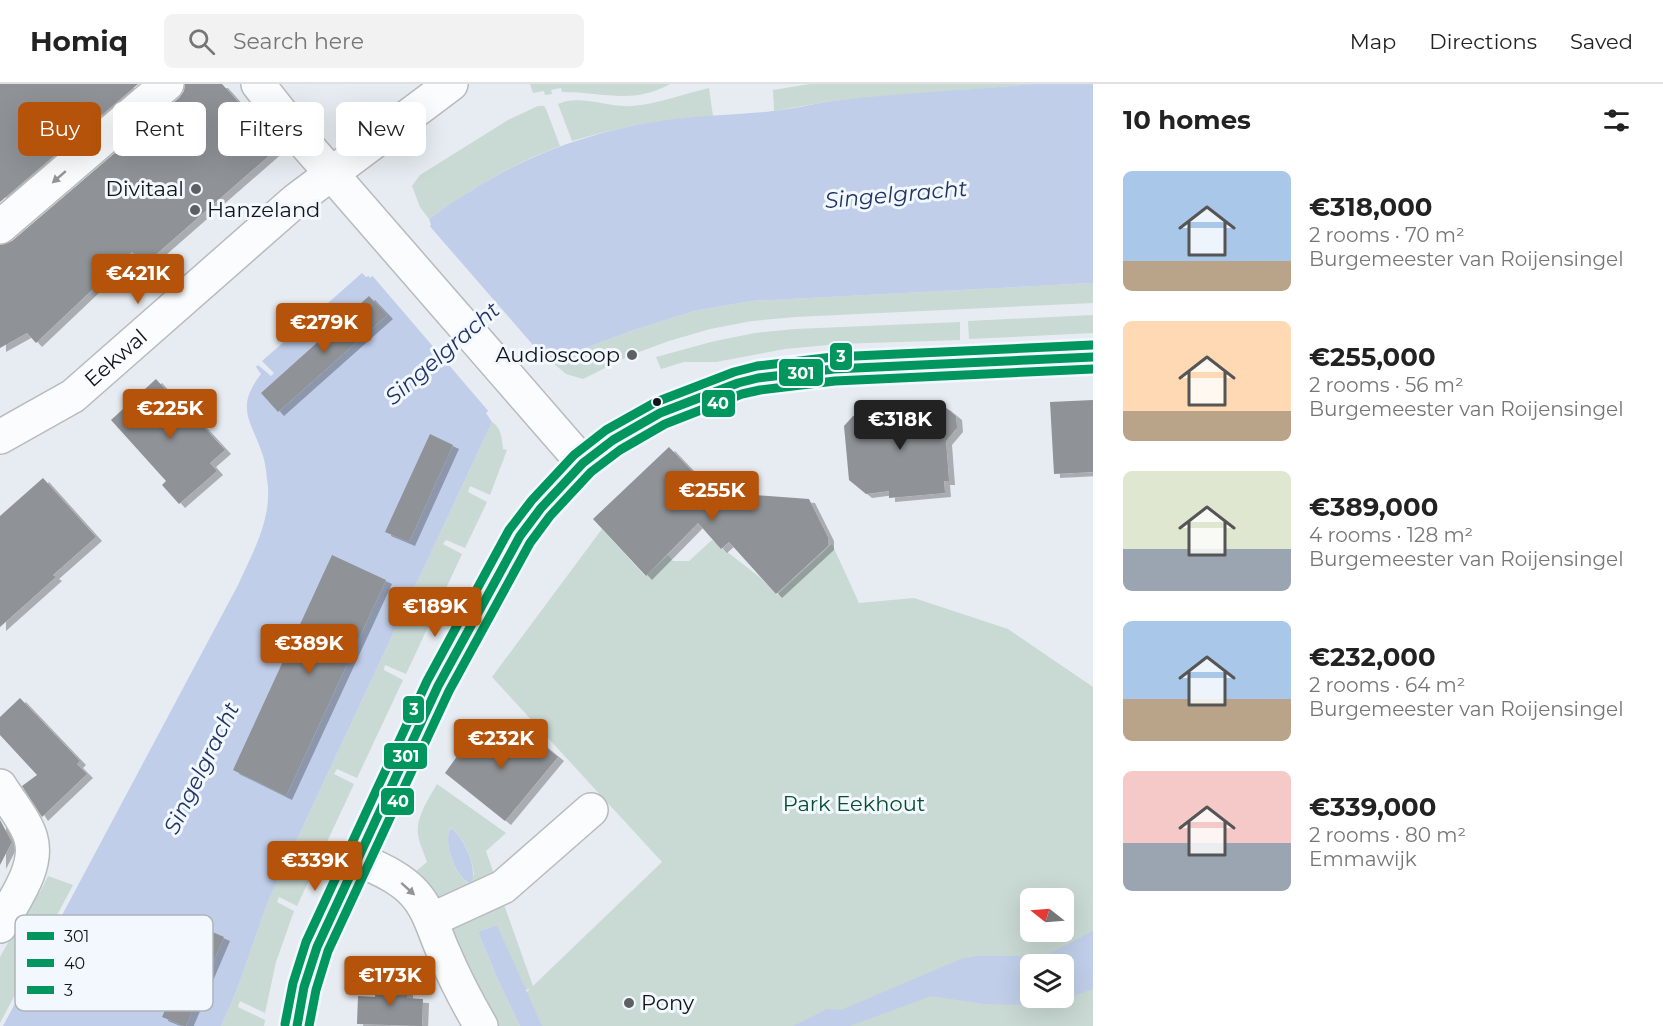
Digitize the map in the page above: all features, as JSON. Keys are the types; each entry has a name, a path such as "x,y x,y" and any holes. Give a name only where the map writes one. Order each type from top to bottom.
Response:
{"street":[{"path":"0,227 167,84"},
{"path":"258,84 396,249 583,463"},
{"name":"Eekwal","path":"0,437 73,396 295,201 451,84"},
{"path":"297,1026 304,987 317,947 438,686 520,536 541,508 583,463 613,440 660,414 738,383 758,378 834,369 1093,357"},
{"path":"0,786 31,838 33,856 29,870 0,926"},
{"path":"431,920 503,887 591,810"},
{"path":"358,859 396,879 413,892 431,920 455,979 481,1026"}],"green space":[{"path":"530,84 670,84 643,94 617,96 562,92 561,88 551,90 552,94 545,95 544,91 533,93"},
{"path":"810,84 1035,84 831,101 774,111 773,90"},
{"path":"709,88 713,116 642,124 572,141 558,104 576,100 632,106"},
{"path":"538,106 544,106 546,109 560,146 492,178 429,219 420,207 412,186 420,175 508,120"},
{"path":"1093,283 1093,303 752,321 710,329 639,352 630,351 625,358 583,379 566,374 553,363 553,360 631,331 694,311 751,301"},
{"path":"1093,315 1093,333 969,339 968,321"},
{"path":"960,322 960,340 838,344 785,349 716,362 684,362 661,369 656,357 755,333 795,329"},
{"path":"492,422 499,430 503,449 507,450 490,495 470,486 468,492 487,502 465,548 446,540 443,544 462,554 406,674 385,665 384,670 403,680 357,778 337,769 334,774 354,784 297,906 279,897 277,902 294,911 276,962 265,1013 240,1001 238,1007 265,1020 264,1026 221,1026 235,995 270,897"},
{"name":"Park Eekhout","path":"602,529 645,576 668,555 673,561 689,561 712,540 762,579 777,595 832,544 859,603 914,598 1008,629 1093,687 1093,1026 531,1026 518,1003 530,988 525,991 497,925 478,932 520,1026 490,1026 451,940 452,925 502,899 533,986 662,862 492,677"},
{"path":"437,784 506,833 486,851 496,880 443,898 432,896 415,872 427,862 419,841 418,828 421,814","holes":["452,828 464,843 471,861 474,874 468,883 458,873 449,850 448,835"]},
{"path":"48,876 73,885 57,915 22,915 41,890"},
{"path":"15,925 15,995 0,1023 0,957 9,941 5,938"}],"water":[{"name":"Singelgracht","path":"1035,84 1093,84 1093,283 751,301 694,311 553,360 548,357 486,413 492,422 270,897 235,995 221,1026 3,1026 15,1003 15,1011 213,1011 213,915 62,915 238,585 259,538 266,514 268,488 264,460 250,424 247,406 248,397 261,374 256,367 258,365 271,376 274,373 262,361 362,273 370,278 431,225 429,219 458,199 487,181 545,152 606,132 674,119 773,111 832,101"},
{"path":"451,828 465,846 472,862 473,878 470,883 459,874 451,858 448,841"},
{"path":"497,925 542,1026 520,1026 498,980 478,932"},
{"path":"1093,931 1093,989 1074,996 1074,954 1049,954"},
{"path":"978,956 1020,956 1020,1005 985,1004 931,996 850,1026 793,1026 827,1009 841,1010 961,959"}],"pier":[{"path":"427,223 547,361 490,413 370,273"}],"building":[{"path":"0,84 138,84 117,102 113,102 113,105 101,116 101,102 18,102 18,156 54,156 0,202"},
{"path":"185,84 222,84 238,102 218,102 218,156 269,156 144,265 132,252 36,343 27,333 0,348 0,245 12,241 113,155 206,156 206,102 174,102 184,91"},
{"path":"369,296 387,315 278,412 261,393"},
{"path":"156,379 190,417 192,414 225,450 210,463 217,471 179,504 162,485 166,481 111,420"},
{"path":"1093,400 1093,472 1054,474 1050,402"},
{"path":"914,406 915,409 944,406 956,416 957,428 946,441 949,481 944,481 945,493 889,498 889,491 866,494 849,480 844,426 853,416"},
{"path":"430,434 453,445 409,542 385,532"},
{"path":"669,447 712,492 809,499 828,537 828,546 776,594 729,542 721,549 698,523 646,576 593,519"},
{"path":"43,478 96,537 53,575 56,577 0,627 0,516"},
{"path":"332,555 386,580 286,796 233,770"},
{"path":"20,698 80,761 77,764 87,774 42,817 22,786 37,775 0,735 0,717"},
{"path":"481,728 506,746 520,729 533,739 534,737 558,757 505,821 445,773"},
{"path":"0,820 12,842 0,865"},
{"path":"213,932 224,937 213,963"},
{"path":"376,982 407,983 407,998 423,999 422,1026 357,1024 358,996 375,997"},
{"path":"165,1011 192,1011 186,1026 162,1017"}],"transit line":[{"name":"3","path":"285,1024 293,983 306,942 427,681 509,530 532,500 574,455 606,430 656,402 734,372 757,366 833,357 1092,345"},
{"name":"301","path":"297,1026 304,987 317,947 438,686 520,536 541,508 583,463 613,440 660,413 738,383 758,378 834,369 1093,357"},
{"name":"40","path":"309,1026 316,990 328,951 449,691 530,543 550,516 591,472 620,450 665,424 742,394 760,390 835,381 1093,369"}],"place":[{"name":"Divitaal","path":"196,189"},
{"name":"Hanzeland","path":"195,210"},
{"name":"Audioscoop","path":"632,355"},
{"name":"Pony","path":"629,1003"}]}
